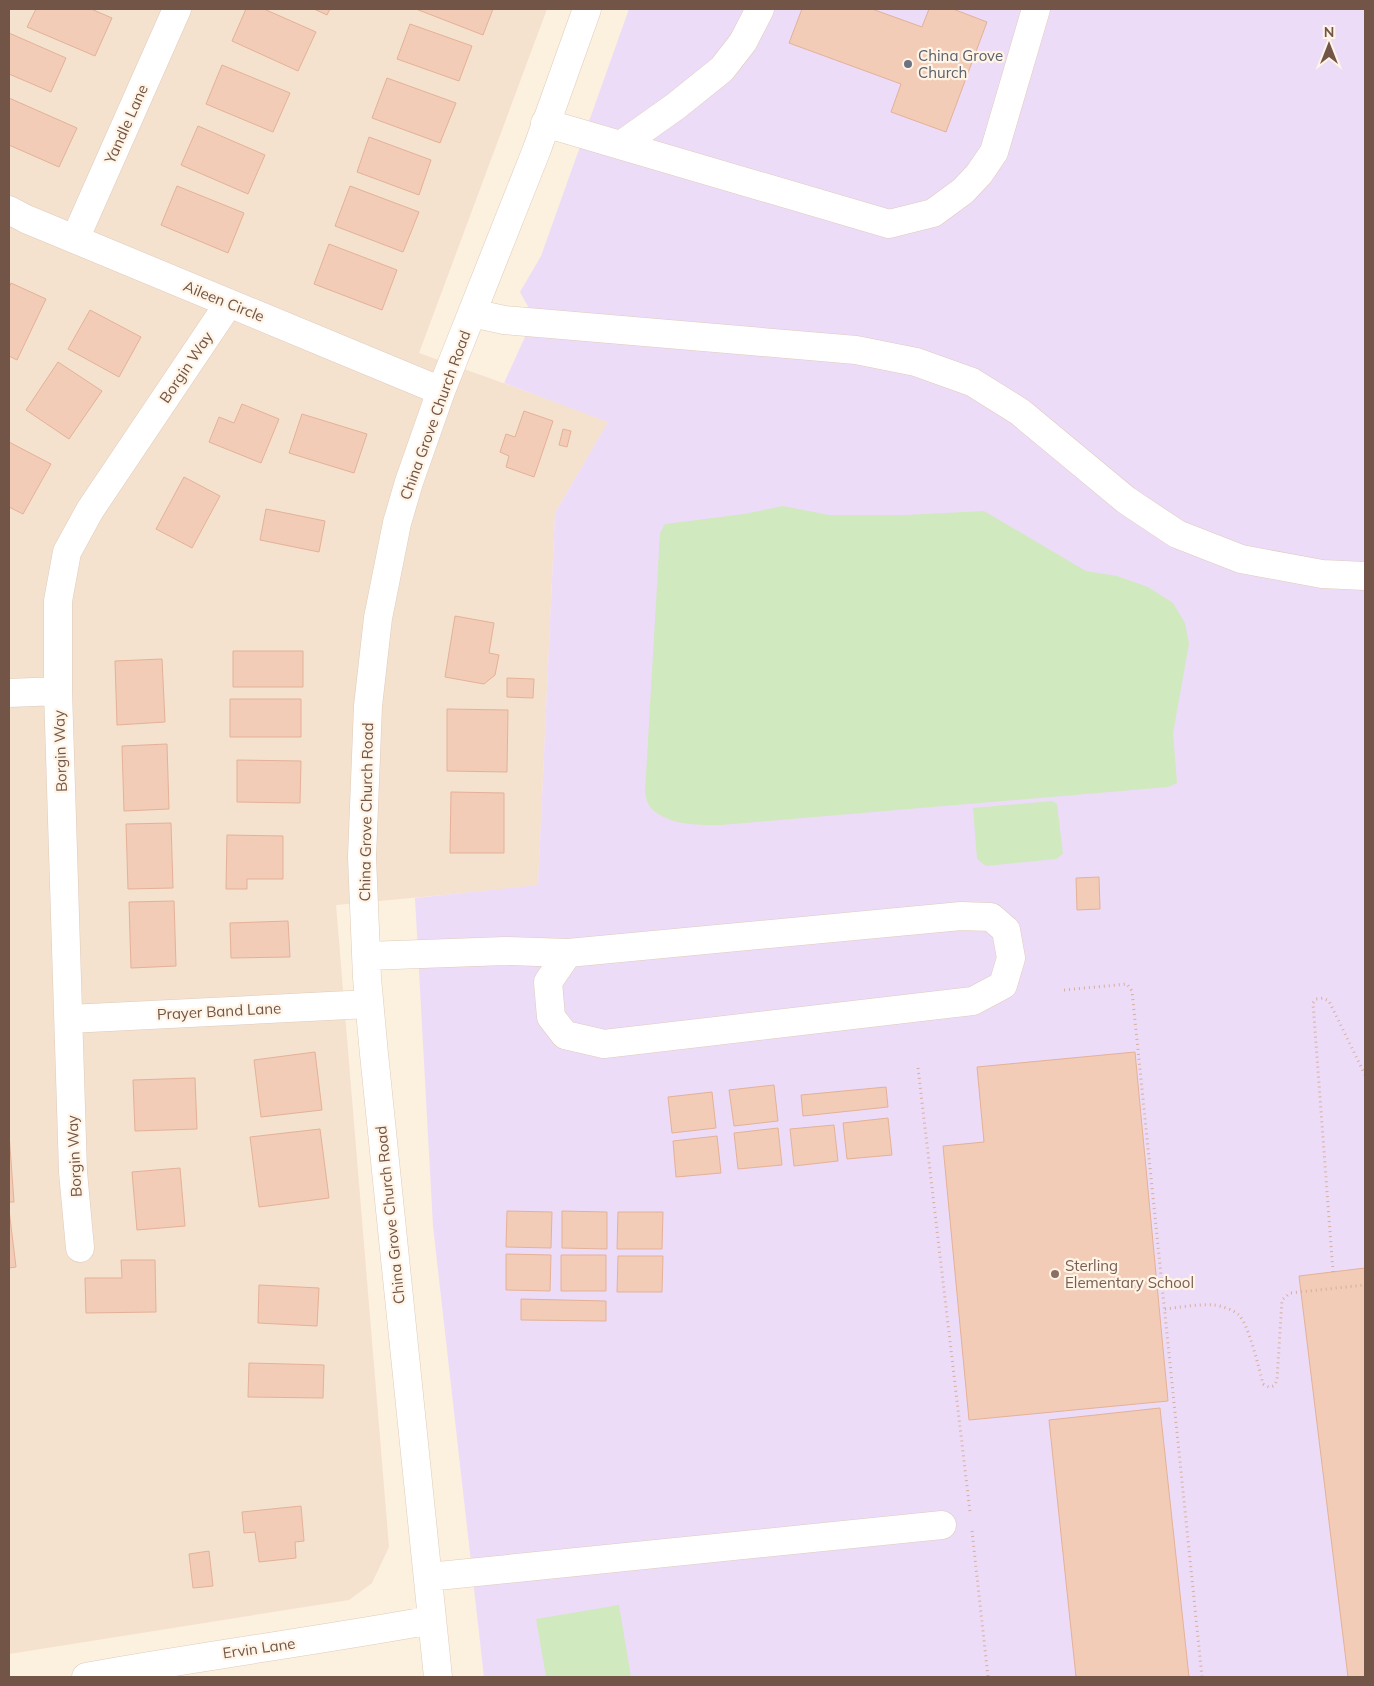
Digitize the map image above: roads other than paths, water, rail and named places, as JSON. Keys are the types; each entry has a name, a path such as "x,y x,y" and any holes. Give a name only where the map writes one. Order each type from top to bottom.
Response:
{"street":[{"name":"Yandle Lane","path":"75,239 177,9"},
{"name":"China Grove Church Road","path":"438,1677 369,1004 362,857 368,706 378,618 397,523 409,482 441,390 537,149 587,9"},
{"path":"622,145 676,106 722,69 743,42 760,9"},
{"path":"545,123 889,224 933,213 963,191 979,174 994,152 1036,9"},
{"name":"Aileen Circle","path":"9,210 26,219 441,390"},
{"name":"Borgin Way","path":"80,1248 73,1172 58,691 58,601 67,552 90,510 229,303"},
{"path":"472,313 512,321 856,350 916,362 972,382 1020,412 1126,500 1177,534 1241,559 1322,574 1365,576"},
{"path":"9,693 58,691"},
{"path":"366,956 505,951 568,953 961,916 992,916 1006,930 1011,958 1004,985 973,1001 604,1044 565,1035 551,1017 548,982 568,953"},
{"name":"Prayer Band Lane","path":"69,1019 369,1004"},
{"path":"428,1578 942,1525"},
{"name":"Ervin Lane","path":"86,1677 196,1657 340,1637 432,1620"}],"place":[{"name":"China Grove Church","path":"908,64"},
{"name":"Sterling Elementary School","path":"1055,1274"}]}
